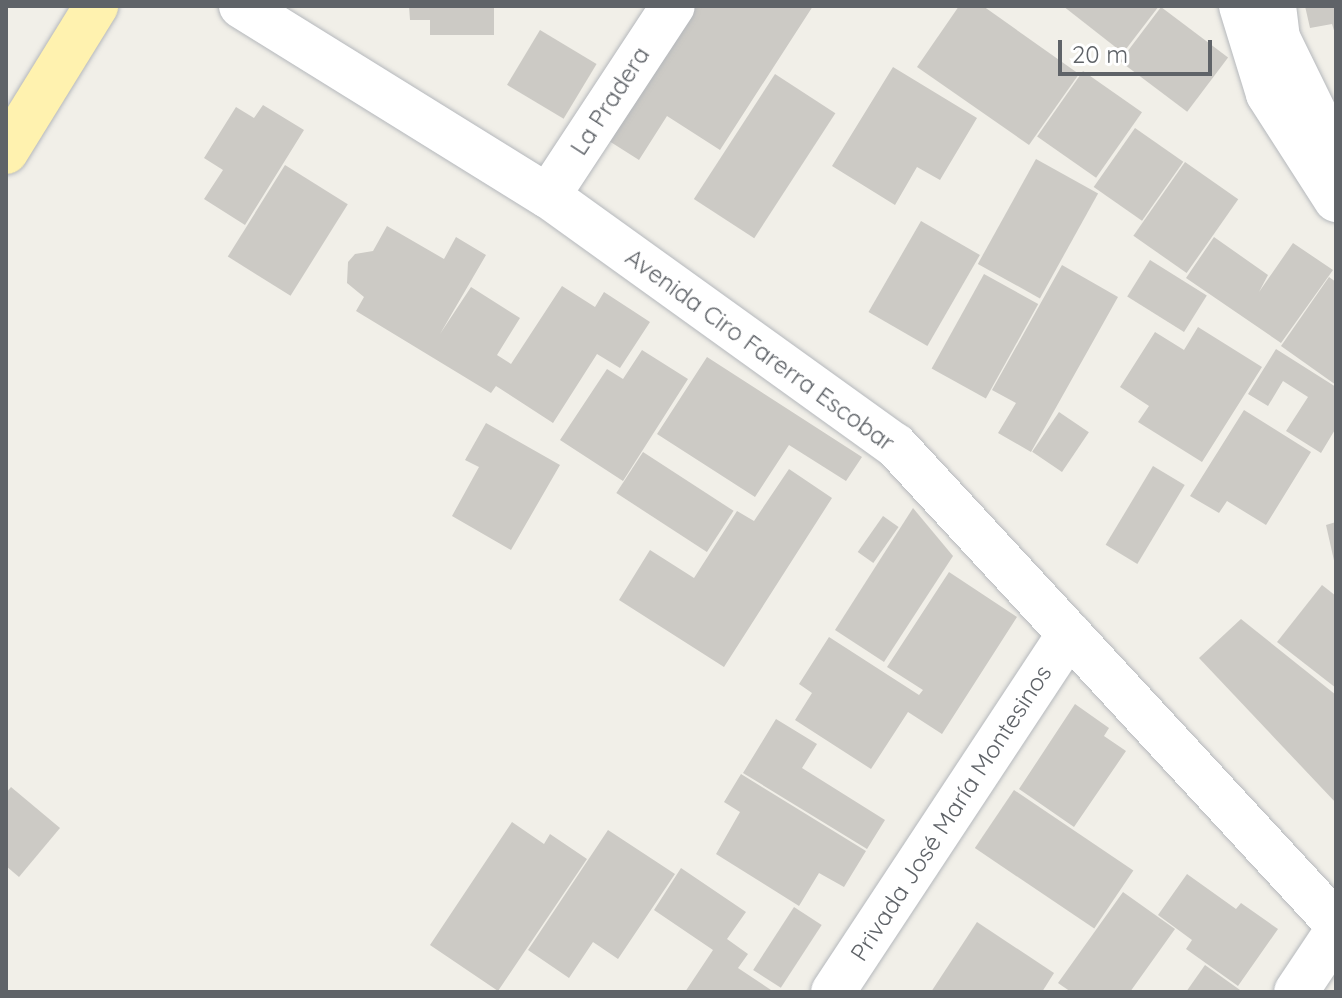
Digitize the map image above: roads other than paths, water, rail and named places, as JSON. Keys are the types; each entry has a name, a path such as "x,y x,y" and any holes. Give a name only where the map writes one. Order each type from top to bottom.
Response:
{"main road":[{"path":"6,152 96,6"}],"street":[{"name":"Avenida Ciro Farerra Escobar","path":"241,6 548,196 895,445 1336,923"},
{"name":"La Pradera","path":"548,196 673,6"},
{"path":"1241,6 1268,94 1336,200"},
{"path":"1274,6 1278,38 1312,115 1336,152"},
{"name":"Privada José María Montesinos","path":"833,992 1069,634"},
{"path":"1296,992 1336,932"}]}
